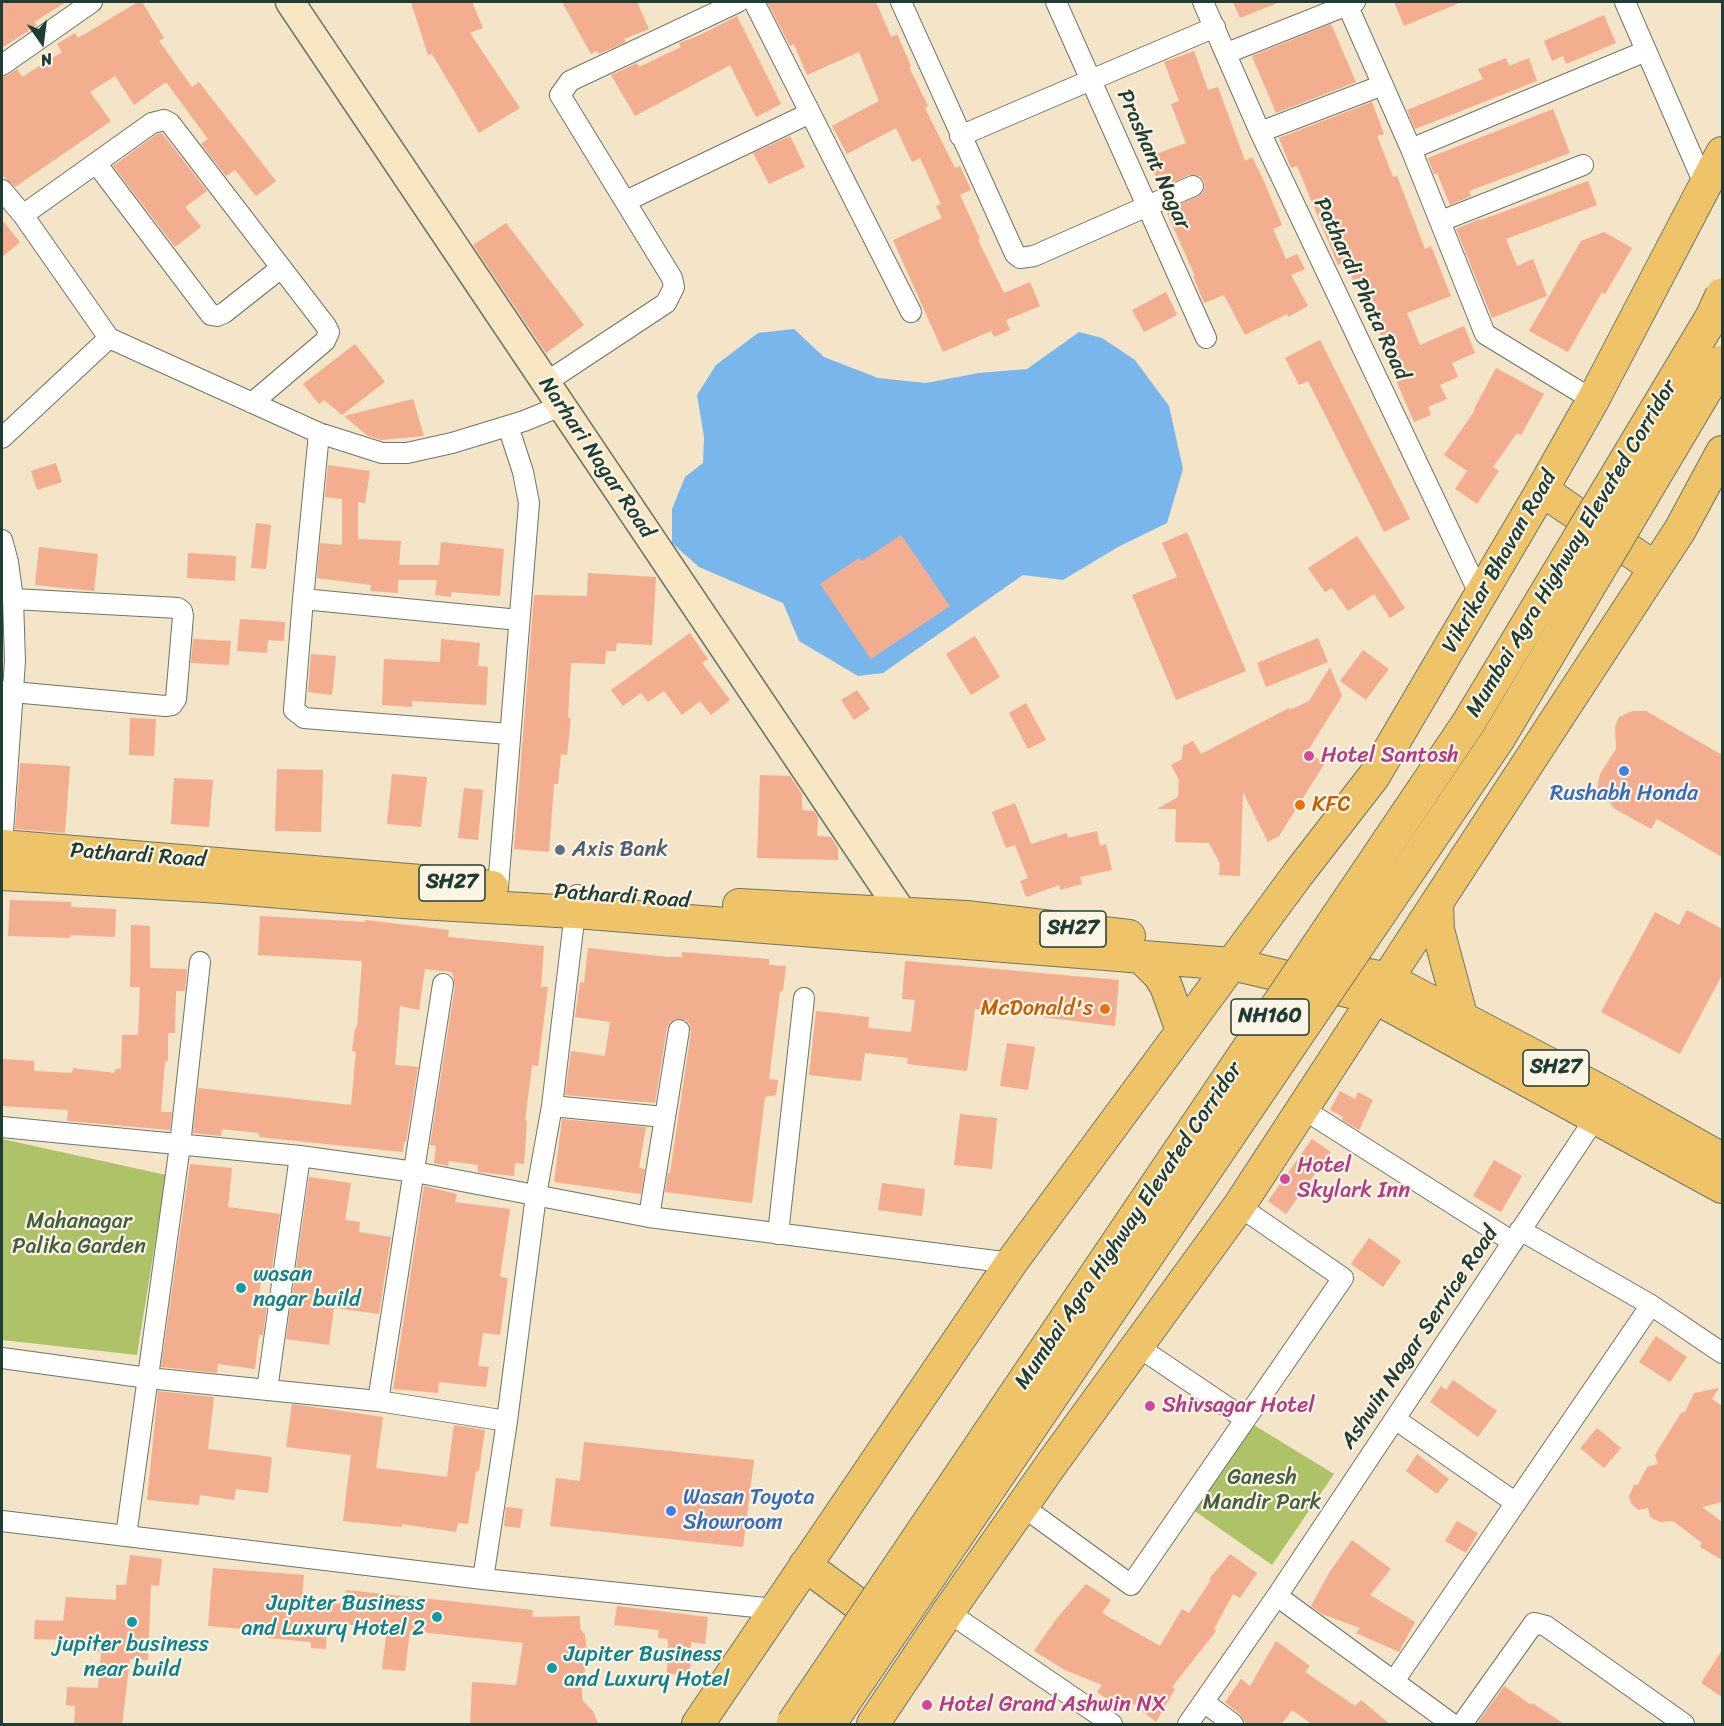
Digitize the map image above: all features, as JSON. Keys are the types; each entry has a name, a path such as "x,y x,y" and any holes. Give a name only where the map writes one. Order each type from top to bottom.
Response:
{"highway":[{"name":"Mumbai Agra Highway Elevated Corridor","path":"793,1725 1469,722 1712,316 1722,295"},
{"name":"Mumbai Agra Highway Elevated Corridor","path":"829,1725 1498,739 1722,362"}],"main road":[{"name":"Vikrikar Bhavan Road","path":"698,1725 1011,1263 1298,874 1374,776 1593,400 1722,153"},
{"path":"873,1725 1022,1506 1239,1206 1680,530 1722,452"},
{"path":"1542,490 1654,568"},
{"name":"Pathardi Road","path":"2,846 498,887 576,904"},
{"path":"2,874 221,887 402,902 576,904 906,927 1141,957 1238,956"},
{"path":"1437,904 1438,930 1462,1019"},
{"name":"SH27","path":"906,927 966,917 1238,956 1382,989 1462,1019 1602,1107 1722,1159"},
{"path":"1141,957 1159,975 1166,986 1182,1031"},
{"path":"1382,989 1602,1107 1722,1187"},
{"path":"805,1565 922,1651"}],"street":[{"path":"2,65 92,2"},
{"name":"Narhari Nagar Road","path":"290,2 906,927"},
{"path":"545,383 666,303 674,287 672,278 560,95 570,81 738,2"},
{"path":"754,2 911,312"},
{"path":"901,2 960,136 1015,254 1020,258 1034,256 1193,186"},
{"name":"Prashant Nagar","path":"1056,2 1206,338"},
{"name":"Pathardi Phata Road","path":"1203,2 1260,132 1480,595"},
{"path":"1227,53 1350,2 1441,221 1485,334 1593,400"},
{"path":"1625,2 1705,186"},
{"path":"960,136 1215,27"},
{"path":"1411,149 1646,51"},
{"path":"1260,132 1383,85"},
{"path":"626,201 810,113"},
{"path":"23,215 152,123 164,120 170,123 326,326 328,337 325,342 252,403"},
{"path":"96,163 211,315 217,316 224,313 281,268"},
{"path":"1441,221 1583,165"},
{"path":"2,190 23,215 109,338 319,433 382,453 407,453 452,443 508,426 561,406"},
{"path":"2,438 109,338"},
{"path":"498,887 529,503 523,472 508,426"},
{"path":"319,433 294,710 304,718 509,734"},
{"path":"2,540 13,599 15,661 7,692 2,846"},
{"path":"7,692 172,705 176,699 183,616 182,611 178,608 13,599"},
{"path":"303,599 519,620"},
{"path":"483,1579 507,1421 536,1195 552,1106 576,904"},
{"path":"126,1536 180,1145 200,962"},
{"path":"378,1401 443,984"},
{"path":"778,1234 804,998"},
{"path":"650,1218 679,1030"},
{"path":"552,1106 664,1117"},
{"name":"Ashwin Nagar Service Road","path":"1188,1725 1277,1596 1602,1107"},
{"path":"1303,1109 1517,1236 1651,1305 1722,1353"},
{"path":"2,1127 300,1156 415,1172 650,1218 1011,1263"},
{"path":"267,1390 300,1156"},
{"path":"1022,1506 1131,1585 1342,1278 1239,1206"},
{"path":"1394,1681 1651,1305"},
{"path":"1137,1346 1245,1419"},
{"path":"2,1358 148,1378 378,1401 507,1421"},
{"path":"1395,1419 1516,1503"},
{"path":"2,1521 483,1579 775,1609"},
{"path":"1277,1596 1452,1725"},
{"path":"948,1612 1112,1725"},
{"path":"1462,1725 1534,1623 1546,1626 1684,1725"},
{"path":"1204,1702 1233,1725"}],"green space":[{"name":"Mahanagar Palika Garden","path":"2,1139 166,1175 137,1355 2,1340"},
{"name":"Ganesh Mandir Park","path":"1249,1422 1334,1474 1272,1565 1189,1507"}],"water":[{"path":"794,329 824,357 878,378 926,383 979,373 1027,369 1079,332 1102,338 1135,360 1169,406 1183,469 1167,523 1118,547 1063,580 1023,575 883,673 858,676 799,641 783,603 699,567 672,543 672,509 685,477 703,463 704,437 697,395 716,365 758,333"}],"building":[{"path":"2,2 66,2 34,22 37,25 2,48"},
{"path":"138,2 142,2 164,38 159,41 192,87 199,82 276,181 256,196 235,170 226,176 201,144 208,139 166,82 134,105 115,76 90,92 111,121 15,187 2,175 2,77 17,69 22,77 62,52 57,44 75,33 78,38"},
{"path":"411,2 472,2 483,28 470,33 520,108 479,133 432,54 428,55"},
{"path":"562,2 637,2 649,29 624,39 626,42 599,54 597,51 591,54"},
{"path":"767,2 876,2 891,37 897,34 911,66 909,67 928,106 925,108 955,168 960,166 971,190 960,195 980,239 978,240 1004,293 1030,282 1040,306 1006,320 1010,330 994,337 991,331 943,352 893,240 942,218 936,206 941,204 920,158 912,162 896,128 847,154 832,126 879,101 859,52 807,75 794,44 790,46"},
{"path":"1233,2 1280,2 1240,18"},
{"path":"1394,2 1462,2 1404,26"},
{"path":"1604,15 1616,43 1566,64 1563,56 1552,61 1544,41"},
{"path":"737,16 781,104 756,117 730,65 635,116 611,75 637,63 639,67 681,47 679,43"},
{"path":"1331,24 1356,82 1276,113 1252,56"},
{"path":"1194,51 1208,90 1218,87 1245,161 1252,157 1263,179 1282,225 1273,229 1286,259 1297,254 1305,269 1291,275 1308,306 1245,335 1224,295 1204,303 1193,276 1195,276 1166,211 1202,194 1205,187 1204,181 1200,176 1189,175 1160,188 1148,157 1186,143 1171,104 1179,101 1164,62"},
{"path":"1506,58 1509,66 1529,58 1537,81 1415,129 1407,110 1483,79 1478,69"},
{"path":"1372,102 1384,134 1377,136 1393,177 1397,176 1425,249 1431,246 1451,296 1407,313 1420,345 1464,326 1475,353 1452,363 1458,377 1440,385 1447,399 1428,407 1431,415 1414,422 1387,359 1390,358 1358,281 1354,283 1345,261 1338,265 1297,166 1291,168 1279,138"},
{"path":"1553,109 1570,153 1469,191 1471,196 1450,205 1428,158"},
{"path":"162,133 207,191 185,207 201,227 175,247 113,166 157,134"},
{"path":"790,136 805,167 769,184 753,153"},
{"path":"1588,181 1597,205 1506,239 1517,266 1533,259 1547,296 1492,318 1456,229"},
{"path":"2,220 20,242 2,257"},
{"path":"506,223 584,325 546,353 473,245"},
{"path":"1604,232 1632,248 1605,294 1602,292 1568,352 1529,331 1581,241"},
{"path":"1166,292 1177,315 1144,332 1132,310"},
{"path":"1320,340 1410,519 1384,532 1308,381 1299,385 1285,358"},
{"path":"355,344 385,382 342,415 324,400 319,404 303,384"},
{"path":"1496,368 1544,394 1521,435 1517,433 1493,467 1499,471 1477,504 1455,489 1467,471 1444,455 1475,410"},
{"path":"413,399 424,436 381,440 368,436 344,416"},
{"path":"56,463 62,482 37,490 31,471"},
{"path":"328,465 370,471 365,503 358,502 358,539 401,541 399,565 439,565 441,542 504,549 500,596 451,592 451,597 435,595 437,580 398,580 398,593 370,591 371,585 317,578 320,543 342,545 342,499 325,497"},
{"path":"256,523 271,525 266,569 251,568"},
{"path":"1187,532 1246,671 1176,700 1132,595 1177,577 1162,543"},
{"path":"901,535 950,606 871,659 820,584 859,558 862,561"},
{"path":"1357,536 1405,608 1390,618 1374,594 1348,611 1332,588 1325,592 1308,568"},
{"path":"39,547 98,554 94,591 35,585"},
{"path":"188,553 236,556 235,581 187,578"},
{"path":"588,573 656,577 652,645 617,643 616,651 606,651 605,664 571,663 568,718 571,718 567,755 561,754 558,784 554,784 549,852 514,849 534,595 587,596"},
{"path":"240,619 285,622 284,641 268,640 267,653 237,651"},
{"path":"690,633 708,659 702,663 730,700 711,715 700,701 682,715 664,691 648,702 641,693 623,706 611,690"},
{"path":"975,636 1000,677 971,695 946,654"},
{"path":"1318,638 1328,662 1266,687 1257,663"},
{"path":"193,639 231,641 229,665 191,663"},
{"path":"441,639 480,643 478,666 488,667 486,705 412,701 412,707 382,705 384,659 440,662"},
{"path":"1363,650 1389,669 1366,700 1340,681"},
{"path":"311,654 336,656 332,695 308,692"},
{"path":"1330,667 1342,696 1307,752 1325,763 1279,836 1268,842 1243,792 1240,876 1219,875 1220,864 1209,843 1175,842 1176,809 1157,809 1178,797 1179,780 1171,765 1182,759 1183,746 1193,741 1201,754 1289,708 1290,710 1309,701"},
{"path":"857,690 870,709 854,720 841,700"},
{"path":"1026,703 1046,740 1028,749 1009,713"},
{"path":"1633,711 1646,711 1722,755 1722,857 1657,819 1651,829 1615,809 1597,789 1600,774 1616,749 1615,727 1619,717"},
{"path":"130,718 156,719 154,756 129,755"},
{"path":"20,763 70,766 65,833 15,829"},
{"path":"277,769 323,770 321,832 275,831"},
{"path":"392,774 427,777 421,827 387,824"},
{"path":"760,775 790,776 802,794 802,810 814,811 818,817 817,836 831,837 838,848 838,860 757,858"},
{"path":"174,778 213,780 209,827 171,824"},
{"path":"464,788 483,790 478,840 458,838"},
{"path":"1015,803 1031,844 1067,833 1068,838 1097,831 1100,846 1106,844 1112,870 1080,877 1082,884 1060,890 1059,885 1026,897 1020,881 1028,878 1015,845 1006,848 992,812"},
{"path":"10,900 71,902 71,907 116,909 115,937 8,936"},
{"path":"1687,910 1722,929 1722,975 1680,1054 1601,1012 1655,912 1679,925"},
{"path":"260,916 365,922 365,920 449,930 448,937 544,946 541,987 548,987 538,1066 532,1065 525,1121 527,1121 524,1164 515,1163 514,1176 478,1172 478,1165 449,1161 448,1166 434,1163 436,1146 430,1145 455,986 452,972 425,969 419,1010 400,1006 395,1065 418,1067 403,1152 259,1137 259,1133 222,1129 221,1136 193,1133 198,1088 351,1105 356,1052 352,1051 355,1028 357,1028 362,961 258,955"},
{"path":"131,925 150,926 150,968 187,969 185,991 176,991 175,1033 168,1033 168,1061 165,1061 161,1112 172,1112 170,1130 67,1121 68,1110 2,1106 2,1059 34,1061 34,1071 72,1073 73,1068 115,1073 115,1069 121,1069 122,1035 138,1035 140,987 130,987"},
{"path":"588,948 668,957 682,957 682,952 769,959 769,965 786,966 783,991 780,991 769,1079 778,1080 776,1095 765,1097 752,1203 665,1192 668,1173 670,1173 691,1032 686,1020 675,1019 667,1028 655,1103 565,1095 571,1051 605,1056 610,1022 575,1017 580,982 584,983"},
{"path":"905,961 1119,980 1115,1026 975,1009 967,1071 907,1064 908,1058 865,1053 861,1081 809,1075 816,1011 869,1017 868,1028 911,1032 915,1000 902,999"},
{"path":"1007,1043 1035,1047 1028,1090 1000,1086"},
{"path":"1340,1091 1355,1099 1358,1092 1373,1100 1359,1130 1330,1110"},
{"path":"960,1114 997,1118 992,1169 954,1165"},
{"path":"562,1119 646,1127 639,1168 645,1169 641,1194 554,1182"},
{"path":"1312,1139 1331,1152 1286,1214 1268,1201"},
{"path":"1494,1160 1522,1176 1501,1212 1473,1196"},
{"path":"190,1164 232,1168 228,1207 280,1214 271,1274 262,1272 258,1303 267,1304 263,1335 259,1335 255,1369 218,1364 217,1373 161,1367"},
{"path":"309,1177 351,1183 345,1220 360,1222 359,1232 391,1237 379,1314 334,1308 329,1345 286,1339"},
{"path":"882,1183 925,1189 922,1216 878,1210"},
{"path":"424,1186 457,1194 455,1202 510,1209 500,1277 508,1278 500,1335 483,1333 478,1366 489,1367 486,1387 439,1382 438,1393 393,1389"},
{"path":"1369,1238 1401,1261 1383,1287 1351,1264"},
{"path":"1656,1336 1687,1357 1670,1382 1639,1362"},
{"path":"1453,1380 1497,1411 1478,1437 1430,1402 1441,1386 1446,1390"},
{"path":"1719,1388 1712,1399 1722,1406 1722,1502 1702,1507 1722,1522 1722,1560 1700,1547 1702,1543 1673,1521 1660,1522 1650,1517 1648,1508 1638,1510 1631,1503 1629,1496 1634,1485 1638,1485 1647,1467 1658,1464 1655,1455 1681,1413 1685,1412 1694,1393"},
{"path":"158,1391 214,1397 208,1449 272,1457 268,1493 236,1489 234,1500 200,1495 199,1505 147,1500"},
{"path":"292,1404 383,1417 376,1468 447,1477 454,1425 485,1430 468,1524 458,1523 456,1532 402,1524 402,1527 343,1521 351,1455 286,1447"},
{"path":"1597,1428 1621,1448 1604,1468 1580,1448"},
{"path":"584,1442 754,1460 743,1547 550,1526 556,1478 580,1481"},
{"path":"1417,1454 1449,1479 1437,1494 1406,1471"},
{"path":"506,1507 523,1509 520,1528 504,1526"},
{"path":"1457,1521 1478,1533 1466,1553 1445,1541"},
{"path":"1352,1540 1391,1569 1370,1595 1415,1622 1399,1652 1356,1633 1360,1628 1322,1614 1311,1606 1329,1573"},
{"path":"1230,1554 1257,1573 1240,1598 1233,1594 1214,1629 1216,1631 1172,1687 1175,1689 1156,1722 1126,1698 1120,1709 1097,1692 1102,1685 1065,1670 1034,1651 1057,1618 1086,1584 1111,1600 1102,1613 1160,1646 1182,1609 1189,1613 1211,1580 1209,1579"},
{"path":"130,1555 162,1559 159,1586 151,1585 148,1660 130,1659 122,1725 74,1725 75,1706 66,1705 67,1687 98,1688 101,1652 62,1649 63,1640 34,1639 35,1620 63,1621 66,1597 116,1600 116,1585 126,1585"},
{"path":"213,1568 304,1575 302,1600 344,1604 346,1590 533,1610 532,1617 580,1616 580,1628 585,1635 587,1652 584,1660 585,1671 580,1681 582,1700 593,1711 599,1725 470,1725 472,1682 516,1685 523,1643 410,1631 405,1671 382,1669 387,1628 327,1623 326,1649 311,1648 311,1642 268,1638 268,1631 208,1626"},
{"name":"Jupiter Business and Luxury Hotel","path":"617,1606 708,1617 705,1644 691,1642 690,1675 667,1674 668,1639 658,1638 659,1630 614,1625"},
{"path":"1276,1641 1310,1666 1305,1672 1355,1706 1361,1700 1391,1725 1313,1725 1292,1710 1281,1725 1247,1725 1240,1714 1225,1702 1241,1679 1250,1686"},
{"path":"1722,1650 1722,1697 1701,1683"},
{"path":"1504,1686 1531,1705 1532,1703 1566,1725 1476,1725"}],"place":[{"name":"Hotel Santosh","path":"1309,756"},
{"name":"Rushabh Honda","path":"1624,771"},
{"name":"KFC","path":"1300,805"},
{"name":"Axis Bank","path":"560,850"},
{"name":"McDonald's","path":"1105,1009"},
{"name":"Hotel Skylark Inn","path":"1285,1179"},
{"name":"wasan nagar build","path":"241,1288"},
{"name":"Shivsagar Hotel","path":"1150,1406"},
{"name":"Wasan Toyota Showroom","path":"671,1511"},
{"name":"Jupiter Business and Luxury Hotel 2","path":"437,1617"},
{"name":"jupiter business near build","path":"132,1622"},
{"name":"Jupiter Business and Luxury Hotel","path":"552,1668"},
{"name":"Hotel Grand Ashwin NX","path":"927,1705"}]}
